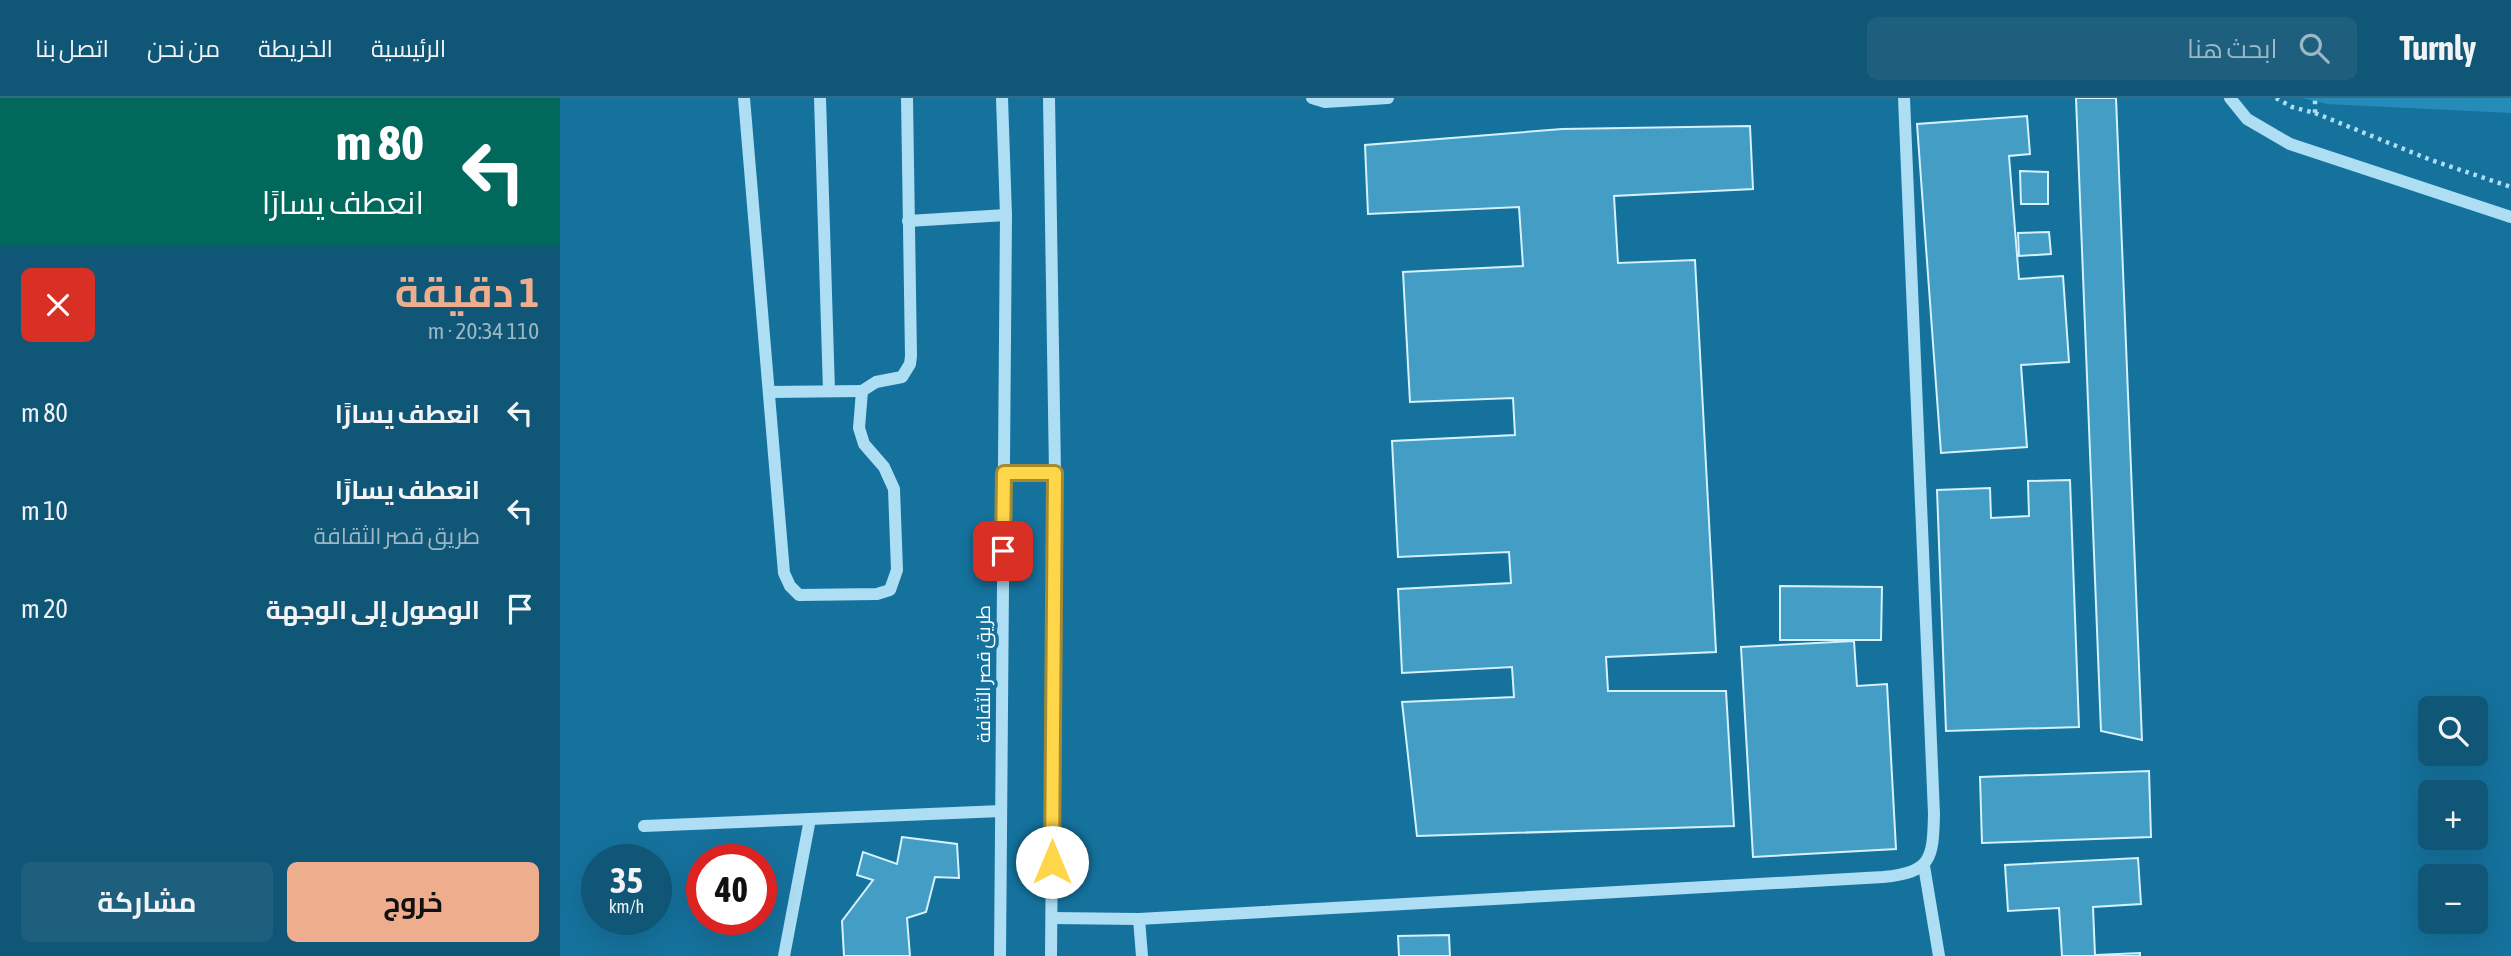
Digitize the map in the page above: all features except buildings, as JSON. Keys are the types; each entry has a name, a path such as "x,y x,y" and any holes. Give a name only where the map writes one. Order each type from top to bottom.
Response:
{"street":[{"path":"744,98 784,573 790,586 799,595 877,594 890,590 897,569 894,489 884,467 864,444 859,428 862,391"},
{"path":"820,98 829,391"},
{"path":"769,392 862,391 876,382 902,377 910,363 907,98"},
{"name":"طريق قصر الثقافة","path":"1000,956 1006,215 1002,98"},
{"path":"1049,98 1055,473 1051,956"},
{"path":"1312,98 1325,102 1388,98"},
{"path":"1904,98 1934,814 1933,844 1924,866 1939,956"},
{"path":"2230,98 2247,119 2290,144 2511,217"},
{"path":"908,221 1006,215"},
{"path":"1004,473 1055,473"},
{"path":"644,827 1001,811"},
{"path":"784,956 810,820"},
{"path":"1052,918 1139,919 1883,877 1908,874 1924,866"},
{"path":"1139,919 1142,956"}],"path":[{"path":"2276,98 2292,107 2315,113 2431,160 2511,187"},
{"path":"2315,98 2315,113"}],"shaded area":[{"path":"2302,98 2511,98 2511,113 2327,104"}],"route":[{"path":"1003,551 1004,473 1055,473 1052,862"}]}
